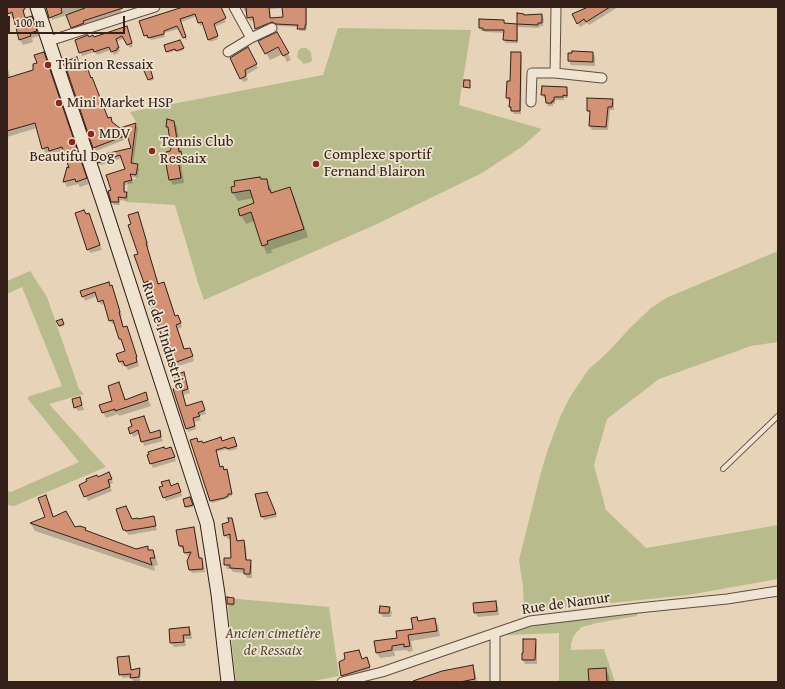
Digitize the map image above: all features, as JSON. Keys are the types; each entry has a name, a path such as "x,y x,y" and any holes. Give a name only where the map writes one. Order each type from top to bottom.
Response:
{"street":[{"name":"Rue de l'Industrie","path":"37,7 104,205 207,523 218,594 228,682"},
{"path":"49,42 154,7"},
{"path":"234,7 251,38"},
{"path":"555,73 556,7"},
{"path":"228,52 251,38 272,28"},
{"path":"531,102 532,73 555,73 602,78"},
{"name":"Rue de Namur","path":"342,682 382,672 519,624 546,618 727,599 778,591"},
{"path":"495,633 495,682"}],"lane":[{"path":"723,469 778,416"}],"green space":[{"name":"Complexe sportif Fernand Blairon","path":"338,28 471,30 459,105 542,129 523,146 482,173 377,224 204,300 175,205 126,202 128,181 137,178 138,164 132,163 137,123 130,112 323,75"},
{"path":"301,48 306,48 311,52 312,61 304,64 297,57 298,51"},
{"path":"778,251 778,342 751,346 659,379 607,419 594,465 606,510 646,548 778,525 778,579 688,595 524,612 523,586 519,560 540,476 560,417 570,397 588,370 651,308 666,298"},
{"path":"30,271 47,297 79,389 84,394 49,404 106,467 14,506 7,505 7,491 11,492 79,462 27,398 62,386 22,287 7,294 7,281"},
{"name":"Ancien cimetière de Ressaix","path":"227,598 329,607 339,676 308,682 236,682"},
{"path":"637,610 637,616 582,627 574,635 571,644 571,650 604,649 615,682 559,682 559,633 506,635 512,629 528,624"}],"building":[{"path":"7,7 25,7 23,10 25,18 32,16 37,31 30,33 31,36 19,40 12,12 8,14"},
{"path":"46,7 61,7 62,13 49,18"},
{"path":"85,7 123,8 83,21 84,23 71,28 66,15"},
{"path":"183,7 221,7 226,18 214,24 218,36 208,40 202,22 198,23 195,14 180,19 186,37 183,38 177,26 164,31 164,34 148,38 147,35 144,36 139,21"},
{"path":"246,7 269,7 270,18 283,17 282,7 306,7 305,29 297,29 298,25 276,24 272,22 255,29 253,17 247,18"},
{"path":"588,7 610,7 586,22 584,19 577,24 572,14"},
{"path":"517,13 524,15 542,14 542,23 538,23 538,25 517,24"},
{"path":"479,19 504,20 504,23 517,24 517,41 503,40 504,30 483,30 483,28 479,28"},
{"path":"127,26 132,43 127,45 122,36 116,39 119,48 117,48 117,50 111,52 109,47 94,52 93,49 79,53 75,40 88,35 89,37 93,35 94,37"},
{"path":"277,32 289,53 283,56 278,47 265,54 258,41"},
{"path":"180,40 184,48 166,52 164,45"},
{"path":"248,47 257,64 245,70 246,76 240,79 230,58"},
{"path":"572,51 593,52 593,62 568,61 568,53 572,53"},
{"path":"44,52 87,178 76,182 75,179 63,182 67,167 69,168 62,147 49,151 48,147 42,149 35,123 7,131 7,78 33,70 33,64 37,63 34,55"},
{"path":"511,52 521,52 520,111 511,111 511,107 509,107 510,98 506,98 507,81 510,81"},
{"path":"77,57 81,69 84,68 85,71 88,70 91,78 92,77 108,118 111,117 112,122 120,128 136,123 131,163 138,164 136,175 130,174 132,180 124,182 124,192 127,192 126,198 118,197 119,202 111,202 108,191 111,190 106,175 125,169 120,155 98,163 96,156 131,148 127,135 93,148 64,62"},
{"path":"148,62 153,78 148,80 141,64"},
{"path":"464,80 470,80 470,88 463,87"},
{"path":"542,86 567,87 567,96 563,95 563,97 554,97 554,101 552,101 552,103 546,103 545,95 541,95"},
{"path":"587,98 613,99 612,107 608,107 606,127 589,126 590,111 587,111"},
{"path":"167,119 174,121 179,152 181,151 182,158 178,159 181,178 169,180 166,164 168,163 166,152 170,151 171,149 168,127 166,127"},
{"path":"260,177 261,179 267,179 271,193 290,187 304,229 267,241 268,244 262,246 251,212 240,216 238,209 254,203 250,190 232,193 231,187 235,186 234,181"},
{"path":"84,210 86,214 89,213 100,245 87,250 75,213"},
{"path":"138,212 158,284 164,282 175,316 178,315 181,323 176,325 184,349 190,348 193,356 171,364 149,300 148,294 151,293 148,281 144,283 134,255 138,254 128,225 131,224 128,215"},
{"path":"109,282 110,286 112,285 123,327 127,326 137,357 137,362 125,366 123,361 119,362 116,354 125,351 121,339 119,339 113,320 109,321 103,300 98,302 95,292 82,297 80,291"},
{"path":"62,319 64,324 59,326 56,321"},
{"path":"184,372 188,389 182,391 186,406 202,401 205,410 198,413 200,416 193,418 195,426 186,429 173,389 176,388 174,375"},
{"path":"119,382 125,400 146,392 148,400 115,411 115,409 102,413 99,405 112,401 108,386"},
{"path":"80,397 82,405 74,408 72,399"},
{"path":"144,416 150,433 160,430 161,437 141,442 138,430 130,434 128,428 132,426 130,420"},
{"path":"221,437 222,441 234,437 237,446 216,450 220,467 223,466 224,470 227,469 232,494 228,494 228,496 224,498 210,501 190,440 197,438 198,442 202,441 203,443"},
{"path":"164,447 165,449 171,447 175,457 150,464 147,455 149,454 148,452"},
{"path":"109,472 112,479 108,480 110,487 84,497 79,485 87,481 86,479 97,475 98,477"},
{"path":"169,480 171,486 178,483 181,492 163,498 159,487 163,486 161,482"},
{"path":"267,492 276,514 261,517 255,494"},
{"path":"46,495 53,517 66,511 75,527 80,526 86,528 85,530 136,549 148,546 148,550 153,550 155,558 150,558 152,565 30,523 45,517 38,498"},
{"path":"190,497 193,505 185,507 183,499"},
{"path":"126,506 132,519 154,516 156,526 126,531 123,530 116,509"},
{"path":"228,518 232,518 237,541 244,540 246,560 251,560 250,574 244,574 244,569 230,568 230,565 224,565 224,558 231,558 230,534 224,536 222,524 229,522"},
{"path":"194,527 199,558 202,558 203,569 189,570 187,561 191,552 184,553 183,546 179,546 176,530"},
{"path":"227,597 234,598 234,604 227,604"},
{"path":"496,601 497,611 474,613 473,603"},
{"path":"380,606 390,607 389,613 379,613"},
{"path":"417,617 418,621 435,618 437,631 408,635 410,646 404,647 404,644 392,646 392,650 376,653 374,641 397,638 396,631 413,629 411,618"},
{"path":"189,627 190,635 183,635 184,642 170,643 169,629"},
{"path":"523,639 536,639 535,660 522,660"},
{"path":"359,650 362,659 367,657 370,667 341,676 339,662 345,659 344,653"},
{"path":"129,656 131,670 140,668 139,677 130,678 131,674 119,675 117,657"},
{"path":"473,665 475,679 460,682 413,682 442,671"},
{"path":"606,668 607,682 589,682 588,669"}],"place":[{"name":"Thirion Ressaix","path":"48,65"},
{"name":"Mini Market HSP","path":"59,103"},
{"name":"MDV","path":"91,134"},
{"name":"Beautiful Dog","path":"72,142"},
{"name":"Tennis Club Ressaix","path":"152,151"},
{"name":"Complexe sportif Fernand Blairon","path":"316,164"}]}
